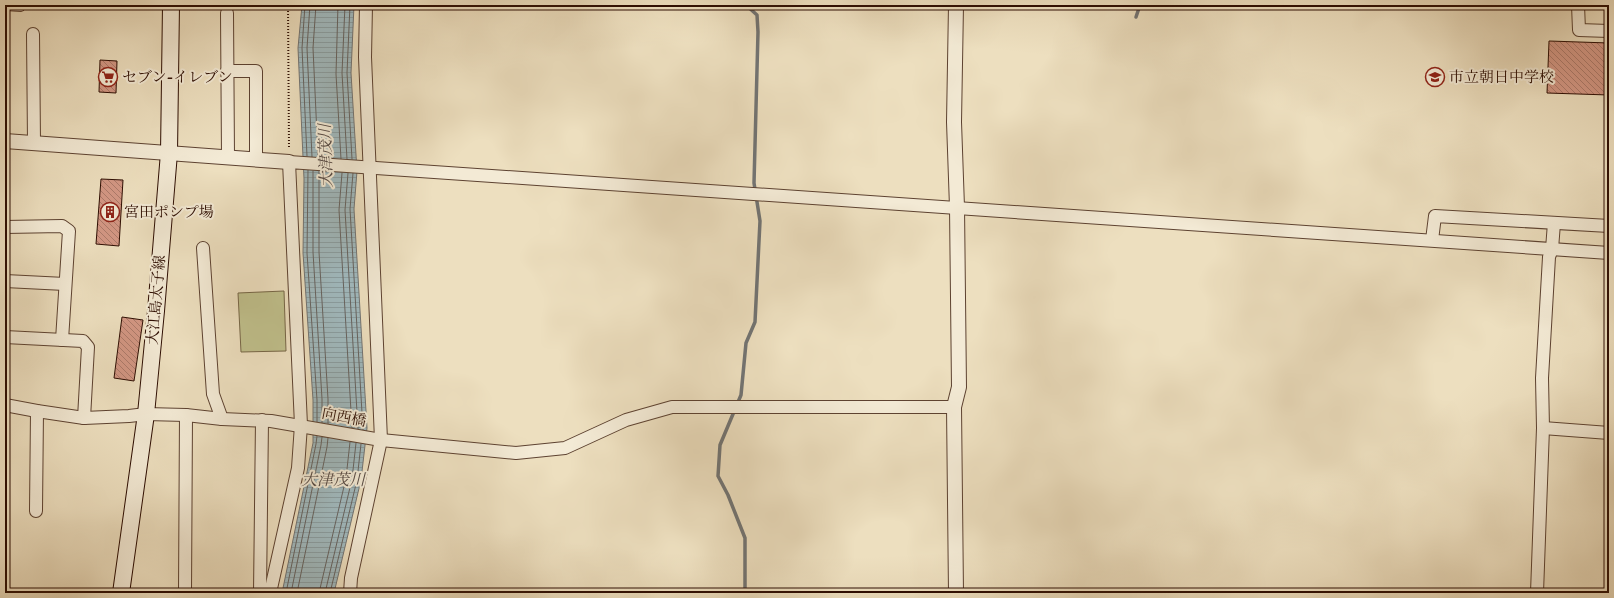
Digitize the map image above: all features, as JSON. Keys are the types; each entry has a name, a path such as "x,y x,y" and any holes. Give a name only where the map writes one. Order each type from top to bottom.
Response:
{"main road":[{"name":"大江島太子線","path":"121,593 146,414 169,153 172,5"}],"street":[{"path":"350,593 351,578 381,440 365,56 366,5"},
{"path":"956,5 954,122 957,208 959,387 954,407 956,593"},
{"path":"1578,5 1579,30 1609,31"},
{"path":"227,13 228,157"},
{"path":"33,34 34,143"},
{"path":"227,71 256,71 256,159"},
{"path":"5,141 1609,253"},
{"path":"270,593 298,468 301,425 289,162"},
{"path":"1432,240 1435,216 1609,226"},
{"path":"1537,593 1543,428 1542,378 1549,257 1552,249 1554,223"},
{"path":"5,227 62,226 69,231 62,340"},
{"path":"203,248 213,394 222,419"},
{"path":"5,281 65,284"},
{"path":"5,337 83,341 88,347 84,418"},
{"name":"向西橋","path":"5,405 84,418 146,414 262,420 301,425 381,440 516,453 565,448 626,420 672,407 954,407"},
{"path":"36,511 37,411"},
{"path":"185,593 186,415"},
{"path":"260,593 262,420"},
{"path":"1543,428 1609,433"}],"lane":[{"path":"5,7 22,8 22,5"}],"path":[{"path":"288,5 289,162"}],"green space":[{"path":"284,291 286,351 241,352 238,293"}],"water":[{"name":"大津茂川","path":"302,5 354,5 351,73 357,171 354,209 367,428 361,480 334,593 282,593 313,443 313,400 303,253 304,179 298,48"}],"building":[{"path":"1549,41 1609,43 1609,95 1547,93"},
{"path":"100,60 117,61 116,93 99,92"},
{"name":"宮田ポンプ場","path":"101,179 123,180 119,246 96,244"},
{"path":"122,317 143,320 134,381 114,378"}],"waterway":[{"path":"745,593 745,538 728,495 718,476 720,445 741,395 746,343 755,322 760,221 754,183 758,32 757,15 746,5"},
{"path":"1136,17 1140,5"}],"place":[{"name":"セブン-イレブン","path":"108,77"},
{"name":"市立朝日中学校","path":"1435,77"},
{"name":"宮田ポンプ場","path":"110,212"}]}
